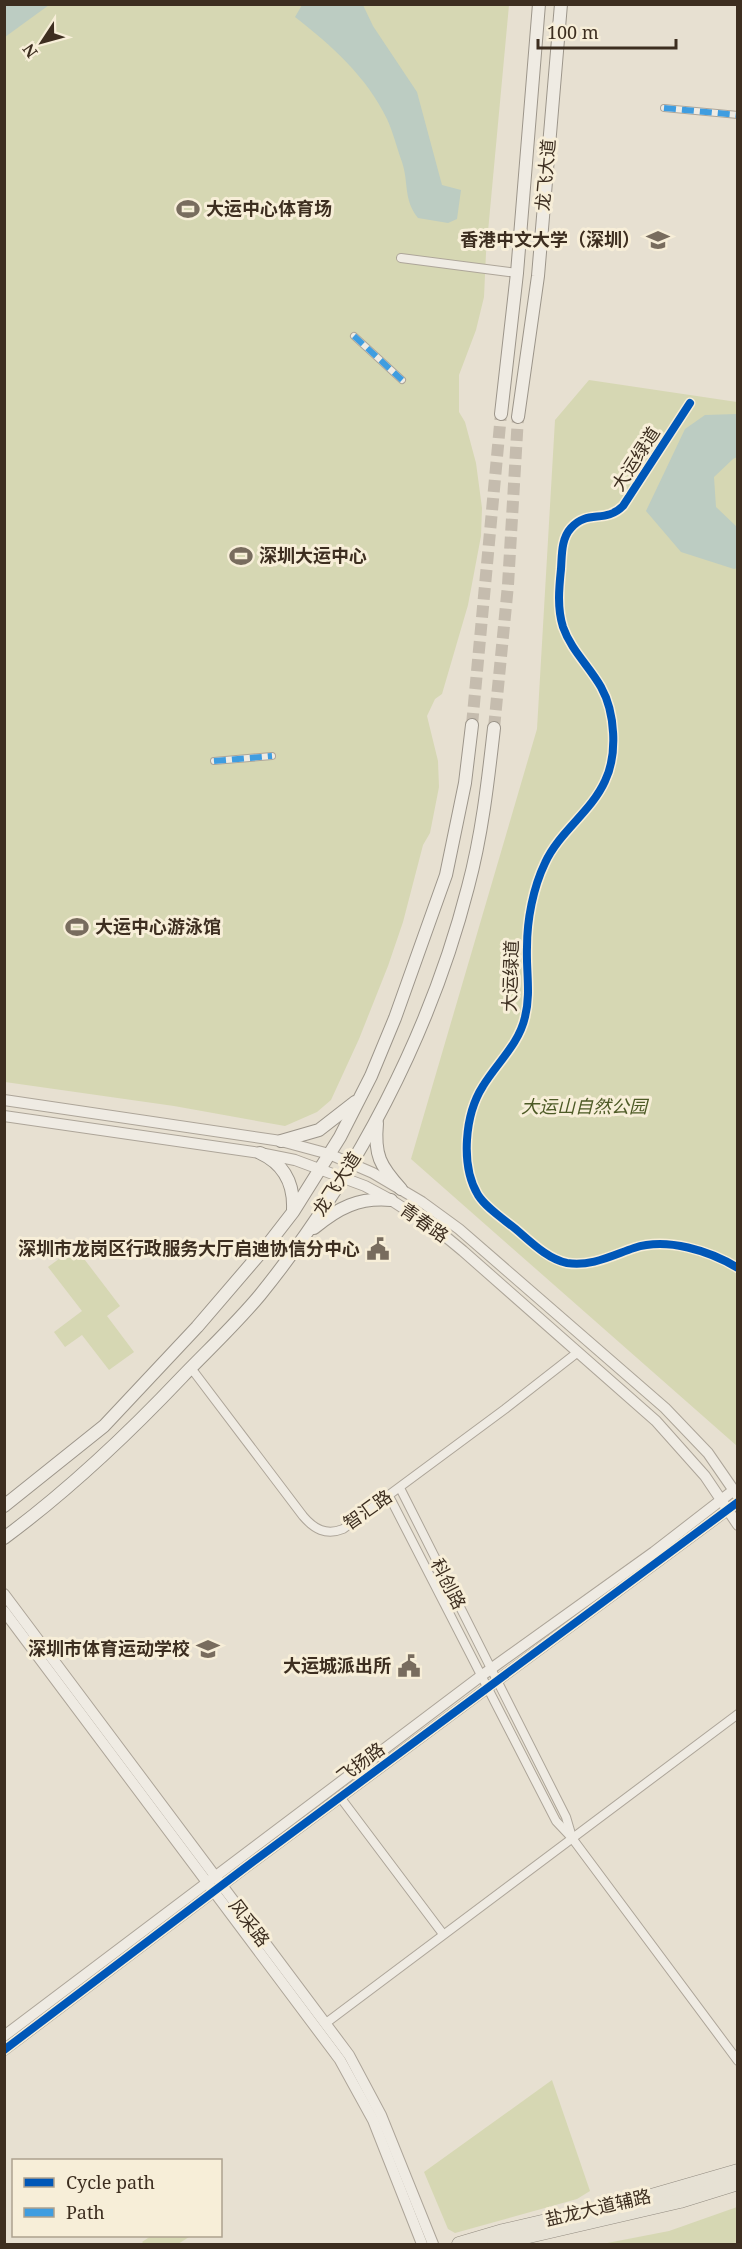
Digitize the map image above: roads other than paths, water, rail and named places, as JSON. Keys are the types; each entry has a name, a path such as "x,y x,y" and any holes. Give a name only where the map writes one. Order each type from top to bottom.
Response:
{"main road":[{"name":"龙飞大道","path":"501,414 517,273 539,4"},
{"name":"龙飞大道","path":"518,417 538,276 561,4"},
{"name":"龙飞大道","path":"4,1506 72,1452 131,1398 246,1272 293,1212 329,1154 360,1098 395,1018 446,875 465,783 472,725"},
{"name":"龙飞大道","path":"4,1538 92,1466 147,1414 259,1295 303,1236 352,1163 398,1077 457,928 488,788 494,728"},
{"path":"281,1141 319,1130 360,1098"},
{"path":"378,1117 376,1146 378,1157 385,1171 401,1189"},
{"path":"260,1153 278,1164 288,1178 292,1187 293,1212"},
{"path":"303,1236 348,1205 375,1198 391,1200"},
{"name":"盐龙大道辅路","path":"459,2244 503,2231 632,2201 738,2171"},
{"name":"盐龙大道辅路","path":"494,2244 680,2201 738,2183"}],"street":[{"path":"664,108 738,115"},
{"path":"401,258 517,273"},
{"path":"354,336 402,380"},
{"path":"214,761 272,756"},
{"name":"青春路","path":"4,1100 281,1141 352,1163 401,1189 459,1229 665,1408 708,1453 736,1493"},
{"name":"青春路","path":"4,1116 295,1160 343,1177 391,1200 424,1221 463,1251 674,1439 705,1476 738,1525"},
{"name":"智汇路","path":"191,1368 303,1516 315,1528 328,1532 343,1529 389,1496 578,1352"},
{"name":"科创路","path":"399,1488 491,1669 492,1684"},
{"name":"飞扬路","path":"4,2036 214,1884 340,1797 492,1684 724,1505 736,1493"},
{"path":"389,1496 481,1676 492,1684 556,1821 572,1838 738,2061"},
{"name":"飞扬路","path":"4,2050 481,1676 724,1505 738,1502"},
{"name":"风采路","path":"4,1594 331,2046 372,2120 422,2244"},
{"name":"风采路","path":"4,1611 349,2055 372,2096 433,2244"},
{"path":"326,2023 738,1714"},
{"path":"340,1797 443,1934"}],"tunnel":[{"path":"472,725 501,414"},
{"path":"494,728 508,585 518,417"}],"place":[{"name":"大运中心体育场","path":"188,209"},
{"name":"香港中文大学（深圳）","path":"658,240"},
{"name":"深圳大运中心","path":"241,556"},
{"name":"大运中心游泳馆","path":"77,927"},
{"name":"深圳市龙岗区行政服务大厅启迪协信分中心","path":"378,1249"},
{"name":"深圳市体育运动学校","path":"208,1649"},
{"name":"大运城派出所","path":"409,1666"}],"park label":[{"name":"大运山自然公园","path":"584,1107"}]}
